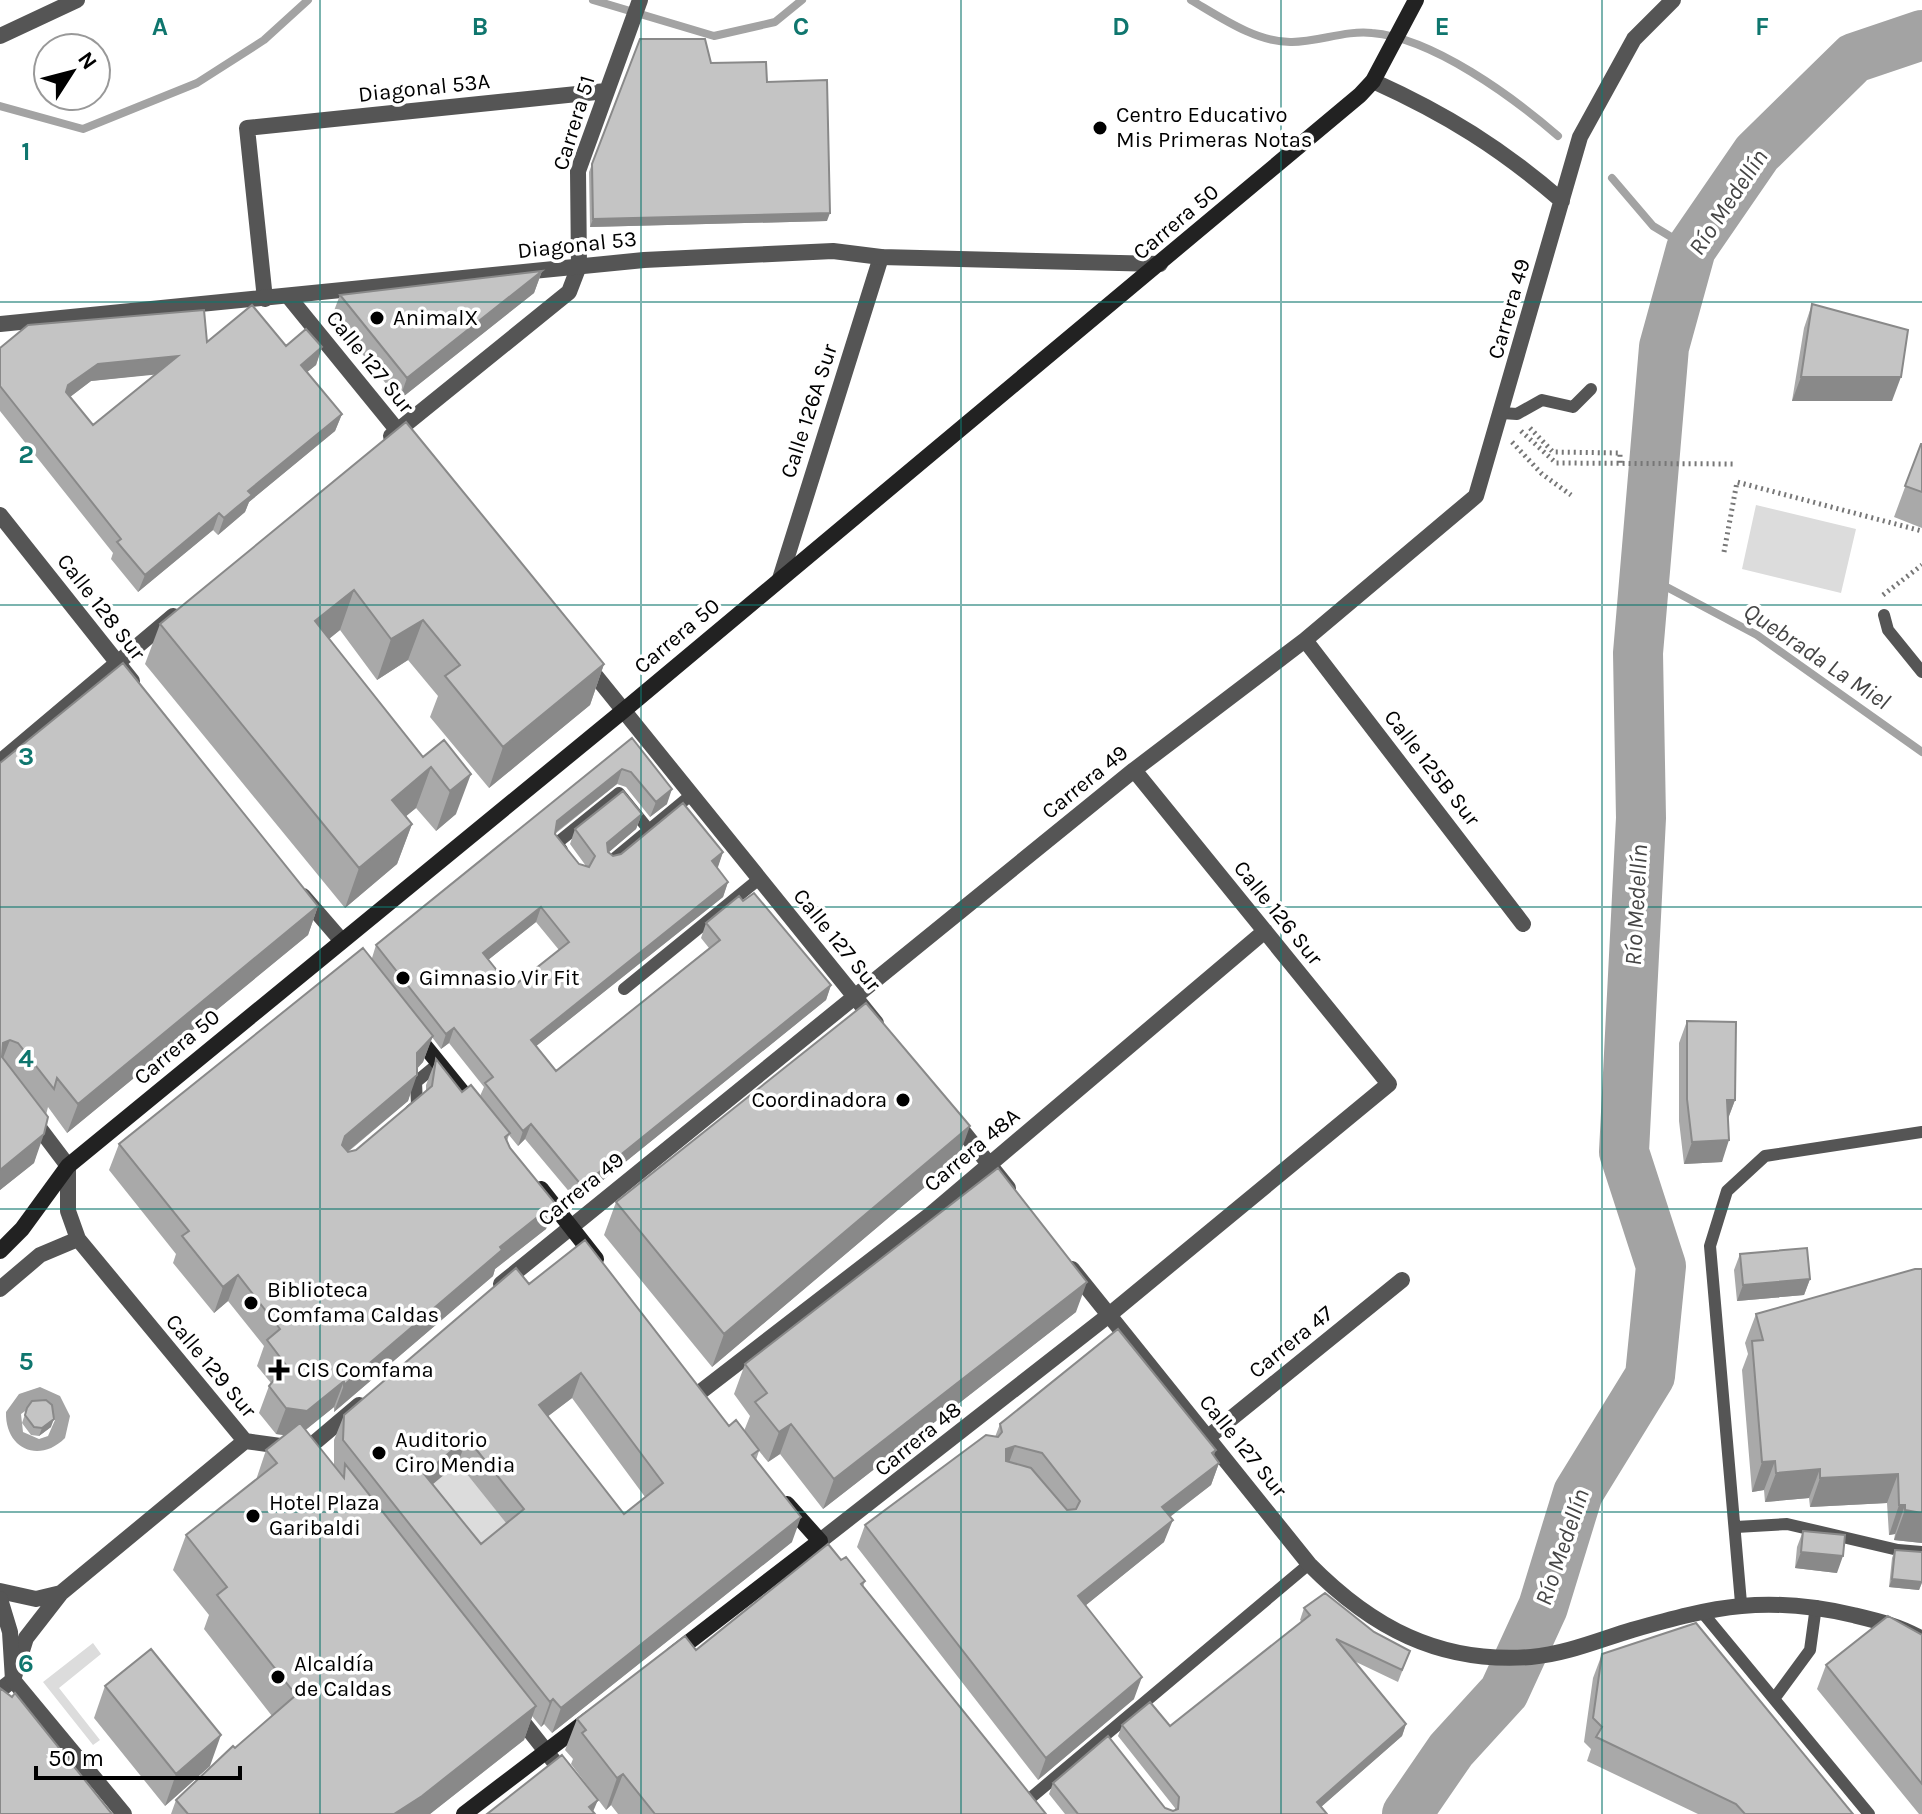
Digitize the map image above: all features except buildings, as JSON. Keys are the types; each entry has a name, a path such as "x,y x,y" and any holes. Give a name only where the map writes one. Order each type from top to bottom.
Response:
{"main road":[{"name":"Carrera 50","path":"0,1251 22,1229 68,1166 346,946 780,579 1160,264 1373,81 1416,0"},
{"path":"409,1026 485,1121"},
{"path":"532,1179 607,1273"},
{"path":"777,1491 825,1547"},
{"name":"Carrera 48","path":"655,1668 825,1547"},
{"path":"464,1814 607,1705"}],"street":[{"path":"0,36 77,0"},
{"name":"Carrera 51","path":"579,266 578,171 640,0"},
{"name":"Carrera 49","path":"486,1297 570,1225 1134,770 1305,640 1476,496 1580,137 1634,39 1673,0"},
{"path":"1373,81 1437,110 1481,136 1562,201"},
{"name":"Diagonal 53A","path":"265,299 247,128 606,91"},
{"name":"Diagonal 53","path":"0,324 579,266 833,251 881,257 1160,264"},
{"name":"Calle 126A Sur","path":"780,579 881,257"},
{"path":"378,447 569,292 579,266"},
{"name":"Calle 127 Sur","path":"288,296 417,455"},
{"name":"Calle 128 Sur","path":"0,515 146,699"},
{"path":"0,762 191,602"},
{"name":"Calle 125B Sur","path":"1305,640 1523,924"},
{"name":"Calle 127 Sur","path":"574,650 883,1032"},
{"name":"Calle 126 Sur","path":"1134,770 1389,1084"},
{"path":"289,879 346,946"},
{"name":"Carrera 48A","path":"699,1393 989,1165 1265,931"},
{"name":"Carrera 48","path":"825,1547 971,1434 1109,1315 1389,1084"},
{"path":"19,1102 68,1166"},
{"path":"941,1104 1017,1199"},
{"name":"Calle 129 Sur","path":"68,1166 68,1211 78,1239 245,1441 312,1455 367,1398"},
{"path":"0,1289 40,1255 78,1239"},
{"name":"Calle 127 Sur","path":"1063,1257 1309,1564 1356,1609 1384,1627 1435,1647 1532,1657 1695,1613"},
{"name":"Carrera 47","path":"1207,1438 1402,1280"},
{"path":"6,1685 26,1638 61,1593 245,1441"},
{"path":"0,1591 36,1599 61,1593"},
{"path":"0,1599 10,1632 6,1685 124,1814"},
{"path":"1695,1613 1741,1603 1816,1606 1903,1628 1922,1639"},
{"path":"508,1703 579,1793"}],"lane":[{"path":"1502,413 1517,414 1542,400 1573,407 1591,389"},
{"path":"1884,615 1888,630 1922,672"},
{"path":"573,863 557,843 619,793 649,830"},
{"path":"610,862 691,795"},
{"path":"624,989 759,879"},
{"path":"395,1123 417,1105 416,1082 439,1063"},
{"path":"1741,1603 1710,1246 1727,1191 1765,1156 1922,1132"},
{"path":"1736,1527 1787,1524 1898,1550 1922,1552"},
{"path":"1028,1802 1309,1564"},
{"path":"1774,1699 1810,1650 1816,1606"},
{"path":"1695,1613 1774,1699 1869,1814"},
{"path":"1106,1736 1115,1747"}],"path":[{"path":"1571,495 1542,474 1509,439 1525,423 1553,452 1620,453 1620,464"},
{"path":"1520,429 1556,463 1735,464"},
{"path":"1724,552 1737,482 1922,531"},
{"path":"1884,615 1881,596 1922,565"}],"shaded area":[{"path":"1756,505 1856,529 1841,593 1742,569"},
{"path":"40,1387 60,1396 70,1416 65,1438 45,1450 25,1449 17,1443 7,1425 6,1412 19,1394","holes":["35,1404 52,1411 55,1420 48,1436 39,1439 23,1432 21,1414"]},
{"path":"458,1463 515,1534 471,1569 415,1498"},
{"path":"93,1643 101,1654 59,1688 100,1740 93,1745 43,1682"}],"waterway":[{"path":"0,106 83,129 197,83 264,40 308,0"},
{"path":"593,0 714,36 775,22 802,0"},
{"path":"1191,0 1239,28 1279,41 1362,33 1396,37 1471,72 1519,104 1558,136"},
{"name":"Río Medellín","path":"1407,1814 1451,1750 1504,1692 1543,1607 1578,1493 1650,1376 1661,1266 1624,1152 1641,818 1638,653 1664,347 1691,249 1757,153 1854,58 1922,35"},
{"path":"1612,178 1653,226 1691,249"},
{"name":"Quebrada La Miel","path":"1644,575 1757,635 1922,752"}],"place":[{"name":"Centro Educativo Mis Primeras Notas","path":"1100,128"},
{"name":"AnimalX","path":"377,318"},
{"name":"Gimnasio Vir Fit","path":"403,978"},
{"name":"Coordinadora","path":"903,1100"},
{"name":"Biblioteca Comfama Caldas","path":"251,1303"},
{"name":"CIS Comfama","path":"279,1370"},
{"name":"Auditorio Ciro Mendia","path":"379,1453"},
{"name":"Hotel Plaza Garibaldi","path":"253,1516"},
{"name":"Alcaldía de Caldas","path":"278,1677"}]}
